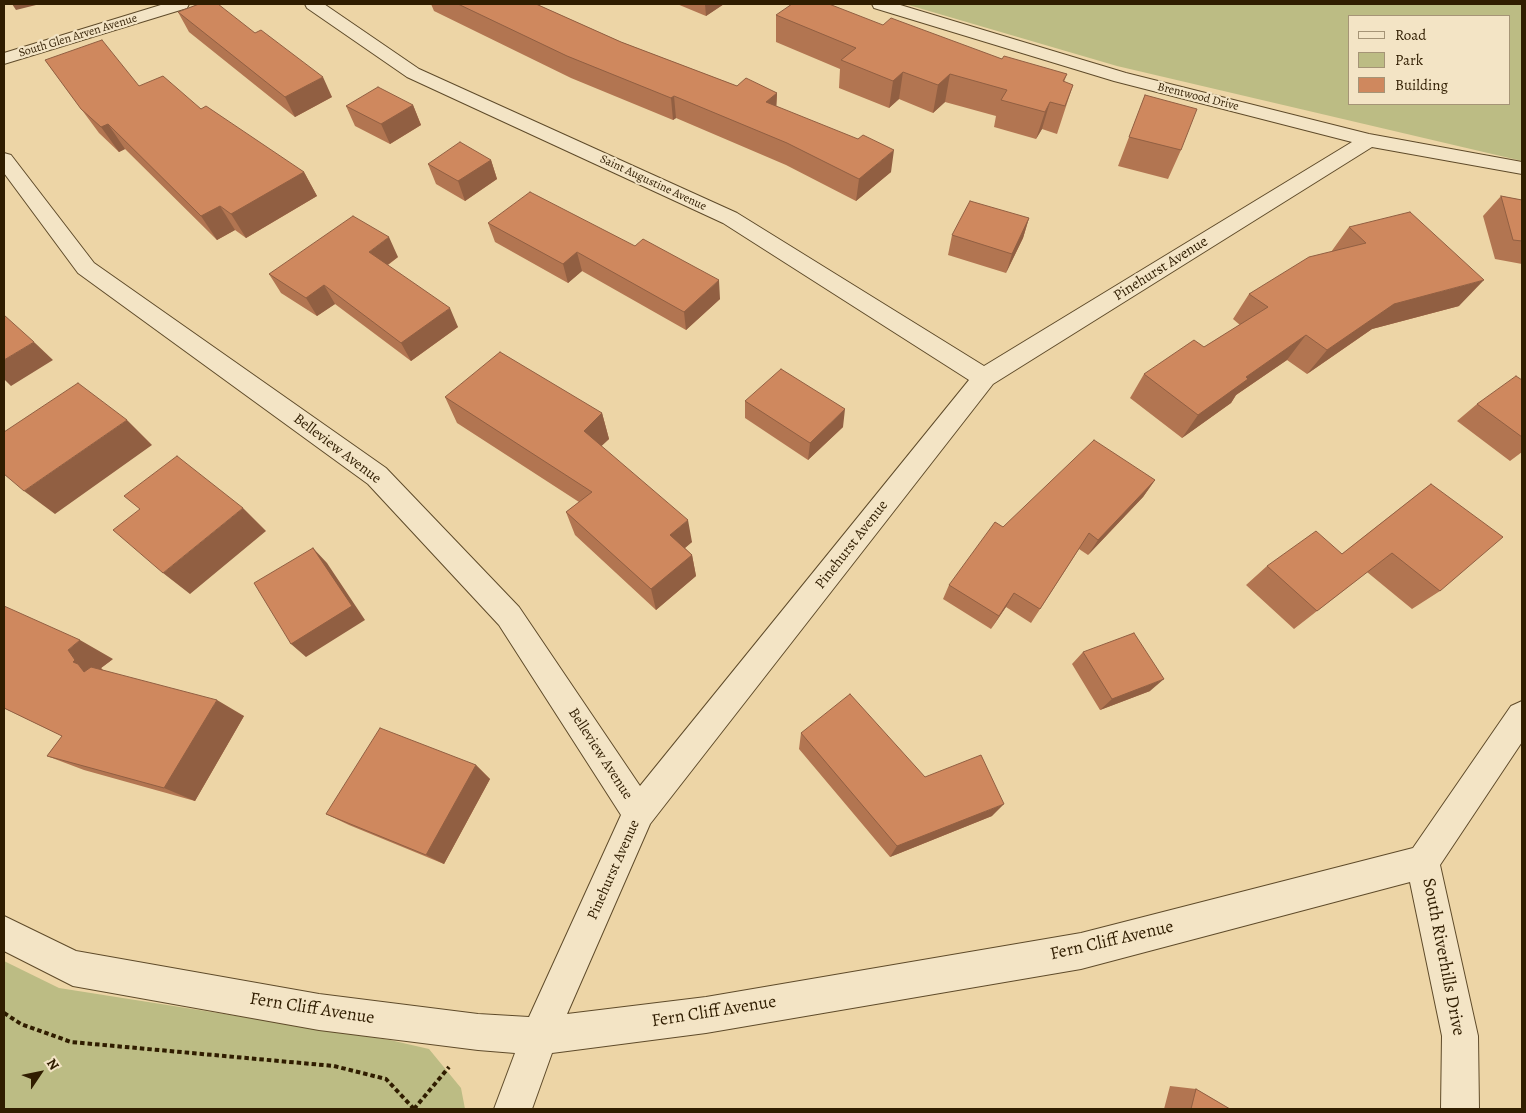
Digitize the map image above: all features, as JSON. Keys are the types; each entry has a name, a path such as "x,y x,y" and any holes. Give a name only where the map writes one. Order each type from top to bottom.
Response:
{"street":[{"name":"South Glen Arven Avenue","path":"4,59 181,4"},
{"name":"Saint Augustine Avenue","path":"313,4 413,73 730,218 984,378"},
{"name":"Brentwood Drive","path":"880,4 1120,78 1368,140 1522,168"},
{"name":"Pinehurst Avenue","path":"513,1109 540,1036 639,813 984,378 1368,140"},
{"name":"Belleview Avenue","path":"4,159 86,268 377,476 509,616 639,813"},
{"name":"South Riverhills Drive","path":"1460,1109 1460,1036 1423,862 1522,716"},
{"name":"Fern Cliff Avenue","path":"4,933 73,968 319,1012 478,1032 540,1036 706,1015 1081,951 1423,862"}],"path":[{"path":"4,1013 21,1024 71,1042 134,1046 334,1066 386,1079 414,1109 478,1032"}],"green space":[{"path":"905,4 1522,4 1522,161 1117,66"},
{"path":"4,961 59,988 390,1040 429,1049 461,1088 465,1109 4,1109"}],"building":[{"path":"199,4 218,4 255,33 261,30 323,77 285,97 178,12"},
{"path":"458,4 536,4 621,42 737,86 746,78 777,93 766,102 858,139 863,135 894,150 859,179 787,143 674,96 671,98 567,56"},
{"path":"792,4 829,4 883,25 891,18 1002,59 1004,56 1067,74 1063,81 1073,85 1065,106 1050,102 1045,112 1001,100 1007,90 950,74 938,85 903,72 893,81 841,60 856,48 776,15"},
{"path":"102,40 139,86 163,76 201,109 206,106 304,172 231,214 220,206 201,216 108,124 101,127 81,109 45,60"},
{"path":"378,87 413,105 381,124 346,106"},
{"path":"1145,95 1197,109 1181,150 1129,137"},
{"path":"460,142 491,160 458,181 428,164"},
{"path":"530,192 635,246 643,239 719,280 684,312 577,252 563,264 488,223"},
{"path":"1501,196 1522,200 1522,241 1513,240"},
{"path":"970,201 1029,218 1012,254 952,235"},
{"path":"1410,212 1484,280 1394,304 1327,350 1306,335 1246,377 1248,379 1198,415 1144,374 1194,340 1204,347 1268,307 1249,294 1309,257 1366,243 1349,227"},
{"path":"353,216 389,237 369,252 450,308 401,343 324,285 306,298 269,274"},
{"path":"4,315 34,342 4,360"},
{"path":"500,352 602,413 584,431 688,520 670,535 692,555 651,589 566,512 592,492 445,397"},
{"path":"781,369 845,409 810,443 745,401"},
{"path":"1516,376 1522,380 1522,437 1477,404"},
{"path":"78,383 127,420 24,491 4,474 4,432"},
{"path":"1094,440 1155,480 1098,540 1089,533 1040,609 1014,593 999,616 949,585 995,522 1003,527"},
{"path":"177,456 243,508 163,573 113,530 140,509 124,496"},
{"path":"1431,484 1503,537 1440,591 1392,553 1317,611 1267,566 1316,531 1342,554"},
{"path":"313,548 352,606 291,644 254,583"},
{"path":"4,606 80,640 68,650 75,660 73,662 78,664 84,672 91,667 217,700 164,788 47,756 62,736 4,708"},
{"path":"1134,633 1164,679 1112,699 1083,652"},
{"path":"850,694 925,777 981,755 1004,804 897,846 801,733"},
{"path":"380,728 476,765 426,855 326,814"},
{"path":"1196,1089 1230,1109 1191,1109"}]}
